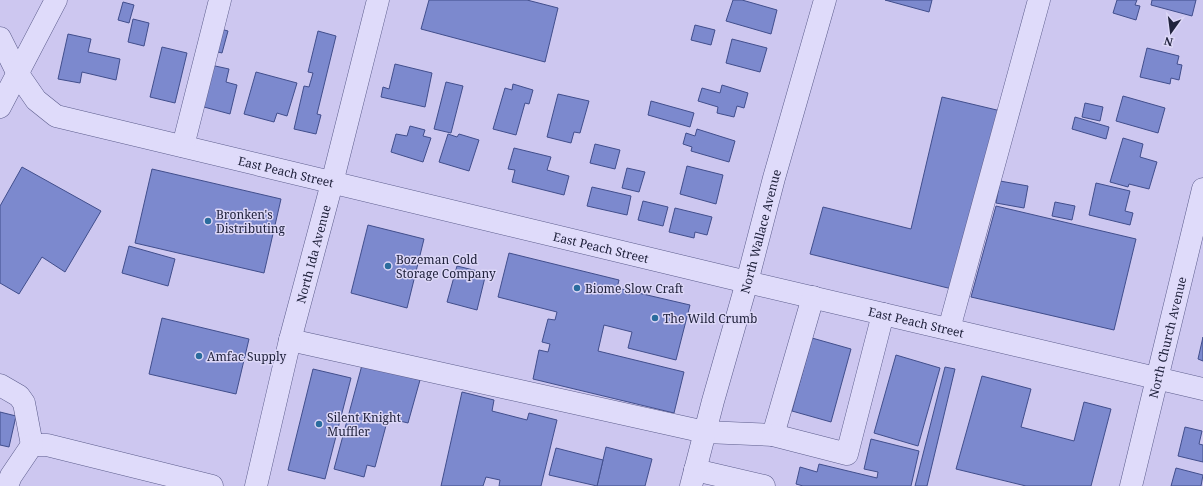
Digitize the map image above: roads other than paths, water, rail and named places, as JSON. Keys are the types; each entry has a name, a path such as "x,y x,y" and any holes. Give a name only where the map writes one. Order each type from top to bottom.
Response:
{"street":[{"path":"0,107 56,0"},
{"path":"183,146 220,0"},
{"name":"North Ida Avenue","path":"256,486 290,340 332,183 378,0"},
{"name":"North Wallace Avenue","path":"693,478 774,178 826,0"},
{"path":"949,329 1039,0"},
{"name":"East Peach Street","path":"0,38 18,74 36,100 56,116 747,282 1203,389"},
{"name":"North Church Avenue","path":"1131,486 1203,188"},
{"path":"773,435 813,297"},
{"path":"290,340 705,432 773,435 847,454 883,314"},
{"path":"0,385 19,396 24,403 32,445 11,476 7,486"},
{"path":"32,445 47,445 212,486"},
{"path":"693,478 764,486"}],"place":[{"name":"Bronken's Distributing","path":"208,221"},
{"name":"Bozeman Cold Storage Company","path":"388,266"},
{"name":"Biome Slow Craft","path":"577,288"},
{"name":"The Wild Crumb","path":"655,318"},
{"name":"Amfac Supply","path":"199,356"},
{"name":"Silent Knight Muffler","path":"319,424"}]}
